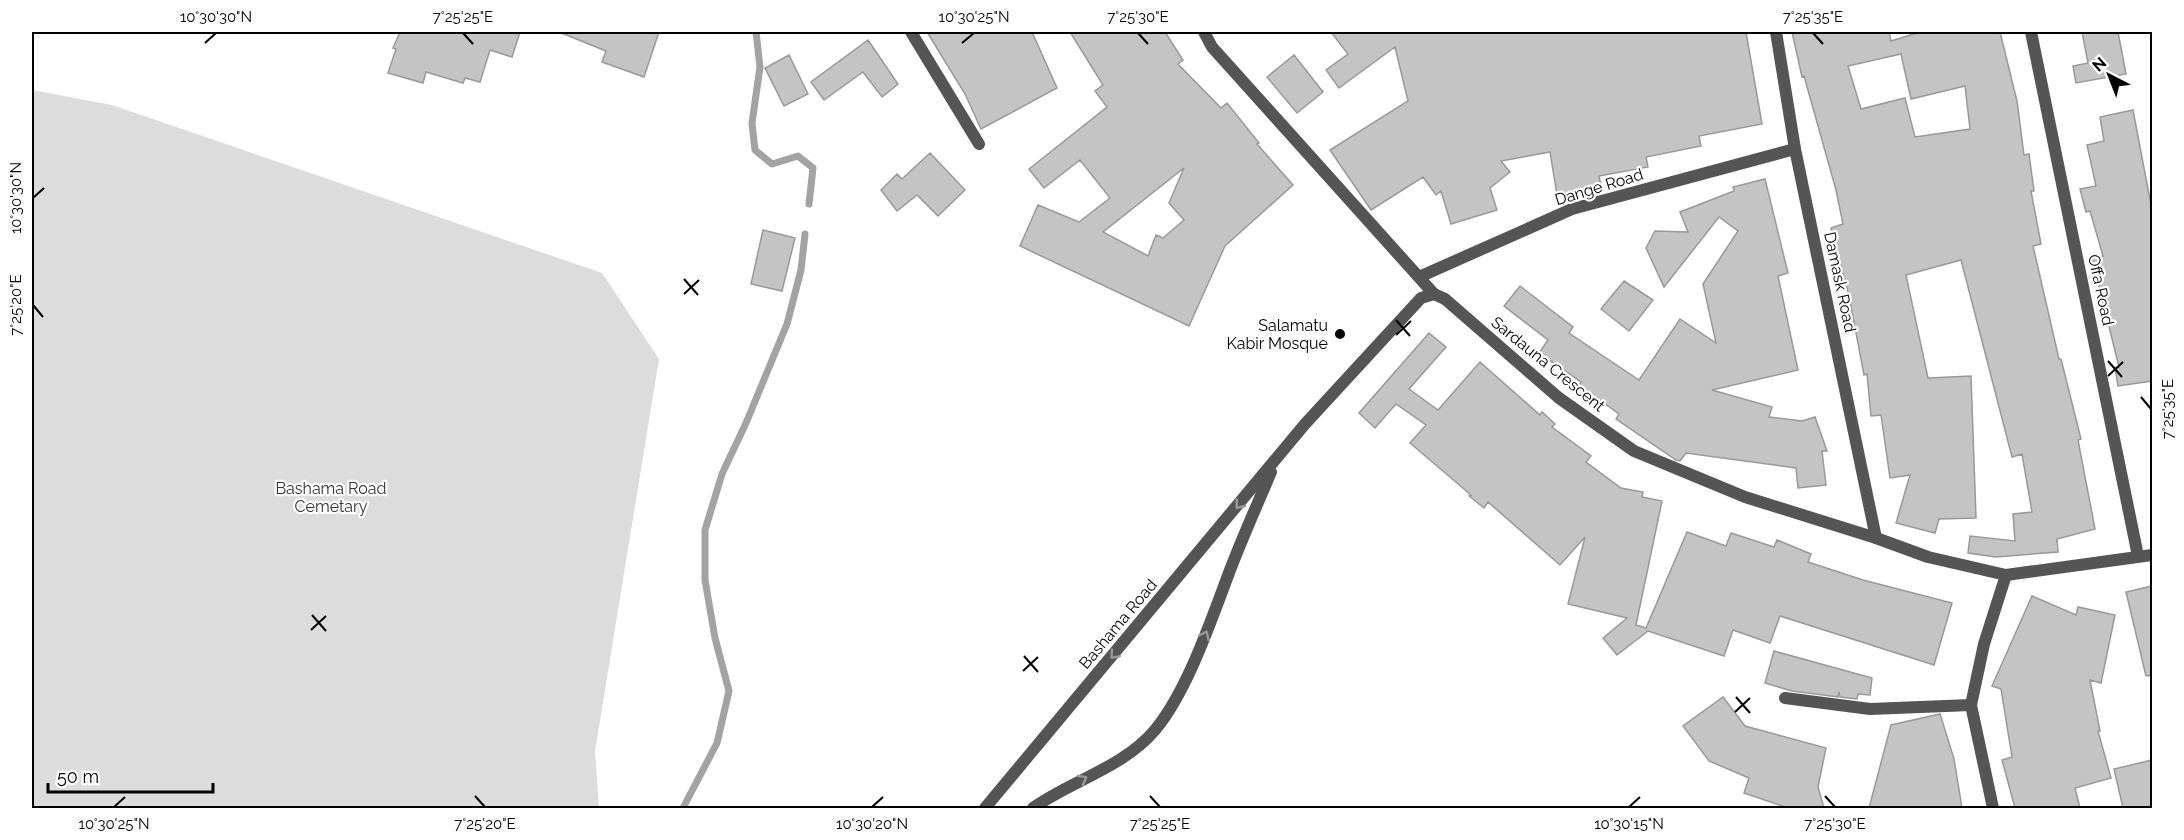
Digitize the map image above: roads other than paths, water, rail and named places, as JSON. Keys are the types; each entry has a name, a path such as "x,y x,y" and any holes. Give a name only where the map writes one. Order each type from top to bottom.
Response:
{"street":[{"path":"911,32 980,144"},
{"name":"Sardauna Crescent","path":"1204,32 1212,47 1434,294 1444,299 1559,398 1634,451 1745,497 1876,538 1928,557 2006,575 2152,555"},
{"name":"Damask Road","path":"1776,32 1796,149 1876,538"},
{"name":"Offa Road","path":"2031,32 2138,556"},
{"name":"Dange Road","path":"1419,277 1572,209 1796,149"},
{"name":"Bashama Road","path":"985,808 1276,460 1421,298 1434,294"},
{"name":"Bashama Road","path":"1033,808 1125,754 1155,730 1176,697 1217,609 1232,566 1276,460"},
{"path":"1993,808 1971,705 1984,644 2006,575"},
{"path":"1785,698 1870,709 1971,705"}],"waterway":[{"path":"756,32 760,67 752,123 755,150 772,164 798,156 813,168 809,204"},
{"path":"683,808 717,743 729,691 715,638 705,580 705,530 722,474 787,324 801,270 805,234"}],"place":[{"name":"Salamatu Kabir Mosque","path":"1340,334"}],"park label":[{"name":"Bashama Road Cemetary","path":"331,497"}]}
